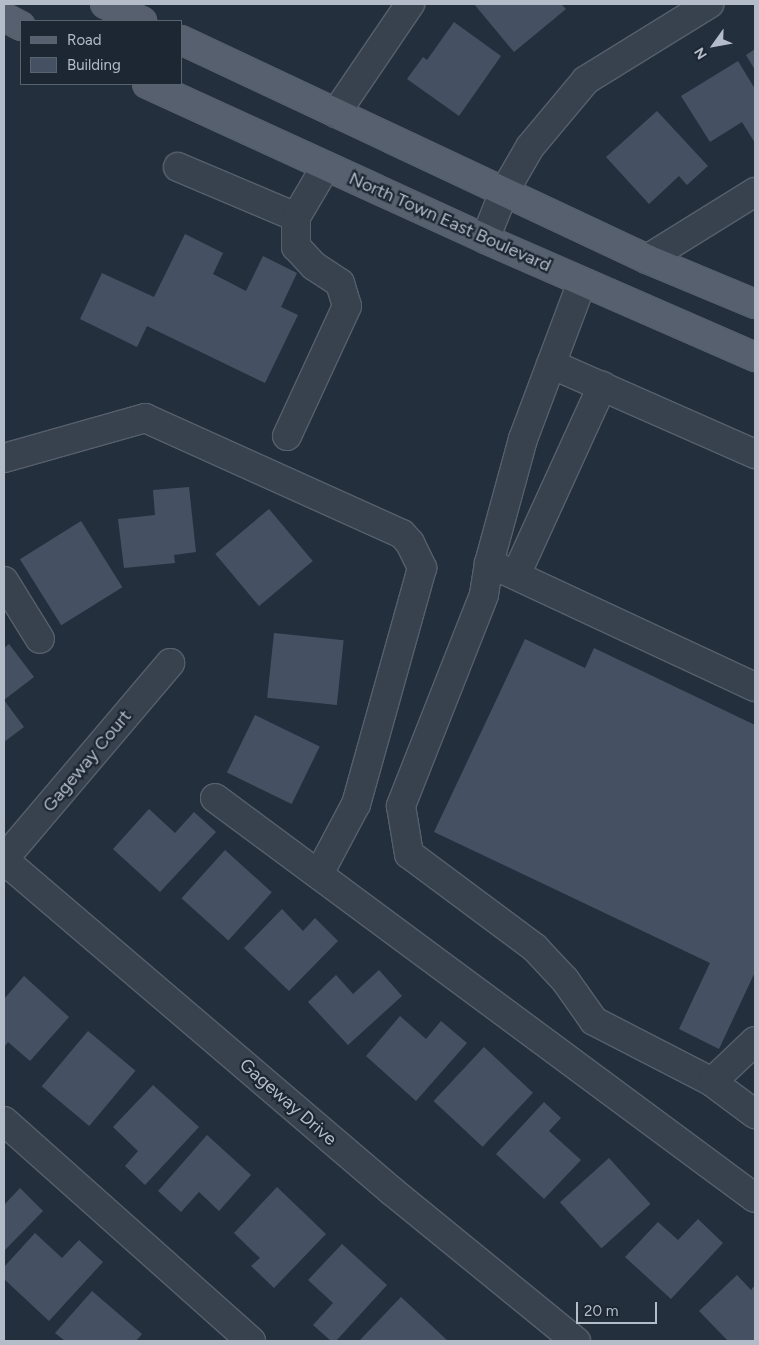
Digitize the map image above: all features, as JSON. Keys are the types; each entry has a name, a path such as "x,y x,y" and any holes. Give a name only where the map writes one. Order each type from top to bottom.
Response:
{"main road":[{"path":"105,4 140,20"},
{"path":"182,40 647,259 755,304"},
{"name":"North Town East Boulevard","path":"149,85 486,240 755,357"}],"street":[{"path":"336,113 410,4"},
{"path":"486,240 504,192 530,147 586,80 709,4"},
{"path":"287,436 347,306 340,283 314,266 296,247 296,217 326,166"},
{"path":"178,167 296,217"},
{"path":"647,259 755,192"},
{"path":"582,282 523,438 489,563 484,595 401,806 409,854 535,948 565,980 594,1022 712,1082 754,1111"},
{"path":"552,364 755,454"},
{"path":"516,575 602,386"},
{"path":"4,458 145,418 402,534 410,542 422,568 356,804 319,874"},
{"path":"489,563 755,687"},
{"path":"4,581 40,639"},
{"name":"Gageway Court","path":"4,859 170,663"},
{"path":"215,798 755,1198"},
{"name":"Gageway Drive","path":"4,859 393,1192 576,1341"},
{"path":"712,1082 755,1041"},
{"path":"4,1121 251,1341"}],"building":[{"path":"474,4 561,4 566,9 514,52"},
{"path":"454,22 501,56 459,116 407,79 423,57 427,60"},
{"path":"755,49 755,70 746,55"},
{"path":"738,61 755,89 755,143 742,122 710,142 681,96"},
{"path":"657,111 708,166 687,185 679,176 649,204 606,157"},
{"path":"185,234 223,253 213,274 246,291 263,256 297,273 281,307 298,315 265,383 147,326 137,347 80,319 102,273 154,297"},
{"path":"189,487 196,552 174,555 175,563 124,568 118,519 155,515 153,490"},
{"path":"269,509 313,561 259,606 215,554"},
{"path":"81,521 122,587 61,625 20,559"},
{"path":"274,633 344,640 337,705 267,698"},
{"path":"525,639 585,668 594,648 755,725 755,972 719,1049 679,1029 710,963 434,832"},
{"path":"9,644 34,677 4,700 4,648"},
{"path":"4,700 24,727 4,742"},
{"path":"255,715 320,747 292,804 227,773"},
{"path":"149,809 175,833 194,812 216,832 160,892 113,849"},
{"path":"225,850 272,892 228,940 182,898"},
{"path":"282,909 303,931 315,918 338,941 289,991 244,948"},
{"path":"379,970 402,996 348,1045 308,1002 336,975 353,994"},
{"path":"24,976 69,1017 30,1061 8,1042 4,1047 4,999"},
{"path":"400,1016 426,1039 441,1021 467,1043 416,1101 366,1056"},
{"path":"88,1031 135,1071 89,1126 42,1086"},
{"path":"484,1047 533,1093 483,1147 434,1101"},
{"path":"153,1085 199,1127 145,1185 125,1166 138,1151 113,1127"},
{"path":"544,1102 561,1118 549,1131 581,1160 544,1199 496,1154"},
{"path":"207,1135 251,1175 219,1211 199,1192 181,1212 158,1191"},
{"path":"609,1158 650,1204 601,1248 560,1202"},
{"path":"277,1187 326,1234 274,1288 251,1266 260,1258 234,1233"},
{"path":"20,1188 43,1211 4,1251 4,1205"},
{"path":"698,1219 723,1243 671,1299 625,1257 658,1222 678,1240"},
{"path":"35,1233 62,1258 79,1240 103,1262 49,1321 4,1279 4,1267"},
{"path":"342,1244 387,1285 336,1341 331,1341 313,1325 333,1303 308,1280"},
{"path":"737,1275 751,1290 755,1285 755,1341 728,1341 699,1311"},
{"path":"92,1291 142,1334 136,1341 65,1341 55,1333"},
{"path":"401,1297 448,1341 360,1340"}]}
